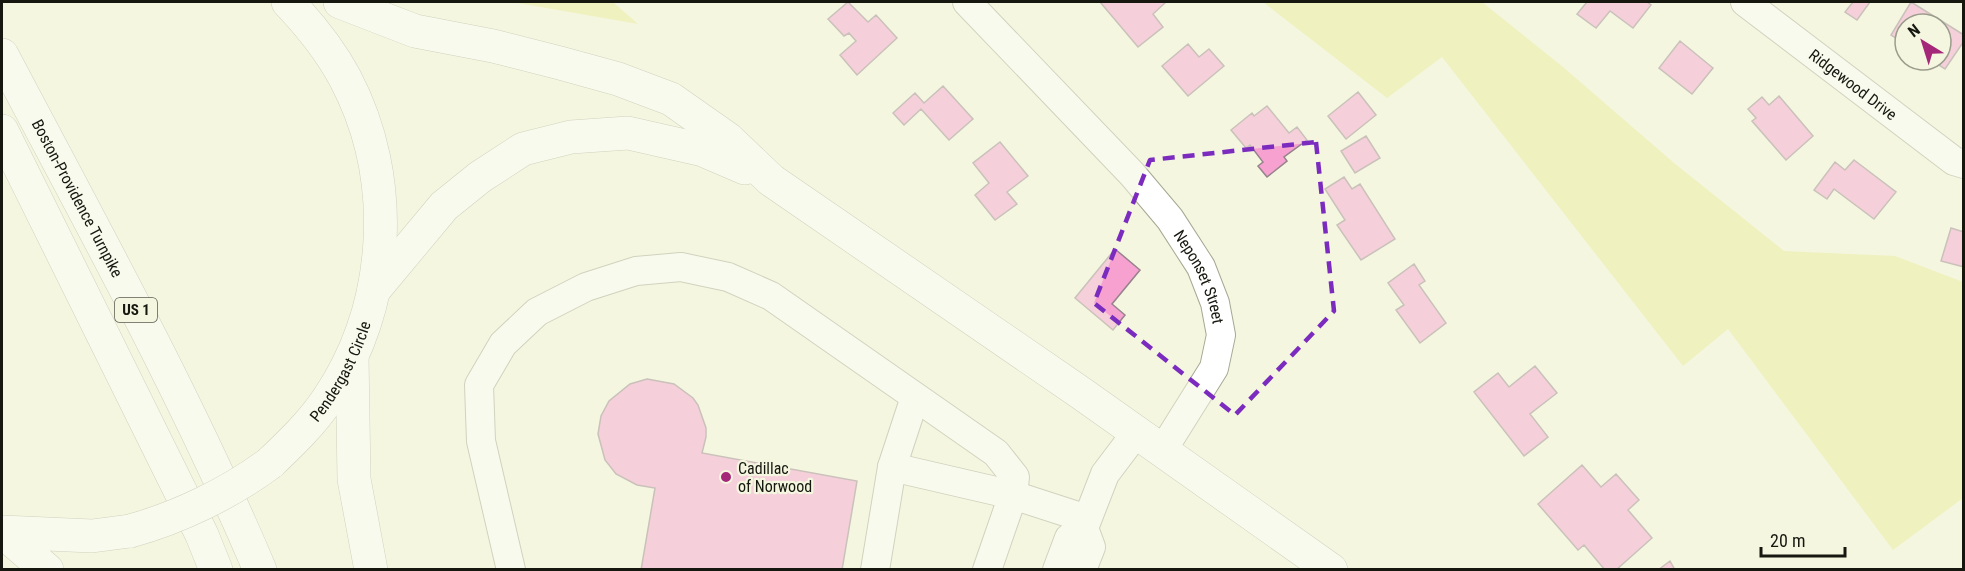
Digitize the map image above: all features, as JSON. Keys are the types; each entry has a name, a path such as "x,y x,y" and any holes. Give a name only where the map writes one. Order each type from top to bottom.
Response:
{"main road":[{"name":"Pendergast Circle","path":"3,532 92,536 130,531 158,524 246,481 270,463 301,433 328,399 352,356 374,290 381,239 380,191 369,136 345,77 315,31 288,2"},
{"path":"340,2 415,31 493,46 570,65 618,79 671,99 728,139 771,180 1331,570"},
{"name":"Boston-Providence Turnpike","path":"2,55 146,328 231,502 260,570"},
{"name":"US 1","path":"2,131 202,535 216,570"},
{"path":"374,290 444,206 480,177 523,149 571,136 628,133 703,150 771,180"},
{"path":"352,356 354,479 371,570"},
{"path":"3,532 47,570"}],"street":[{"name":"Neponset Street","path":"967,2 1132,174 1170,219 1201,267 1215,303 1221,335 1214,368 1162,452"},
{"name":"Ridgewood Drive","path":"1745,2 1954,161 1964,164"},
{"path":"511,570 481,441 479,385 503,344 537,312 586,286 636,271 681,267 728,277 771,296 996,453 1015,477 1013,495 987,570"},
{"path":"875,570 892,467 915,397"},
{"path":"1057,570 1068,538 1086,523 1105,474 1136,433"},
{"path":"892,467 1013,495 1086,523"},
{"path":"1082,570 1091,547 1086,523"}],"highlighted area":[{"path":"1316,142 1334,311 1235,415 1094,303 1150,160"}],"green space":[{"path":"512,2 613,2 638,24"},
{"path":"1263,2 1482,2 1563,67 1674,163 1784,251 1895,256 1963,282 1963,498 1893,550 1728,329 1683,366 1442,57 1387,98"}],"building":[{"path":"848,2 868,22 876,15 897,38 857,75 840,55 856,41 849,33 844,36 828,19"},
{"path":"1100,2 1166,2 1153,14 1163,27 1138,47"},
{"path":"1587,2 1647,2 1651,5 1633,28 1610,11 1596,28 1577,14"},
{"path":"1853,2 1870,2 1857,20 1845,12"},
{"path":"1911,2 1927,12 1905,12"},
{"path":"1953,28 1964,35 1964,41 1953,57"},
{"path":"1680,41 1713,68 1692,94 1659,68"},
{"path":"1188,44 1199,57 1209,49 1224,66 1188,96 1162,66"},
{"path":"943,86 973,119 949,140 921,109 904,125 893,113 915,93 924,103"},
{"path":"1358,92 1376,115 1346,139 1328,116"},
{"path":"1779,96 1813,136 1786,160 1752,121 1756,118 1748,109 1762,97 1769,105"},
{"path":"1267,106 1289,133 1297,127 1307,140 1284,157 1287,161 1267,177 1258,166 1263,162 1250,145 1246,148 1231,130 1252,113 1254,116"},
{"path":"1366,136 1380,158 1355,173 1341,151"},
{"path":"1000,142 1028,176 1007,192 1017,204 995,220 975,195 989,183 973,163"},
{"path":"1854,160 1896,192 1874,219 1834,189 1827,199 1814,190 1835,162 1845,170"},
{"path":"1344,177 1352,189 1360,184 1395,239 1361,260 1337,225 1345,220 1325,189"},
{"path":"1951,228 1964,232 1964,267 1941,261"},
{"path":"1115,249 1140,270 1112,304 1125,315 1113,330 1075,298"},
{"path":"1414,264 1425,281 1419,285 1446,323 1420,343 1396,310 1404,305 1388,283"},
{"path":"1535,366 1557,393 1530,414 1548,437 1524,456 1474,392 1498,373 1509,387"},
{"name":"Cadillac of Norwood","path":"647,379 674,384 693,398 698,405 706,428 702,453 857,481 842,570 641,570 655,488 637,485 616,474 605,460 598,434 601,416 609,401 630,384"},
{"path":"1582,465 1601,487 1616,474 1639,500 1628,510 1652,538 1616,570 1605,570 1584,545 1578,550 1538,504"},
{"path":"1670,561 1675,570 1658,570"}],"place":[{"name":"Cadillac of Norwood","path":"726,477"}]}
